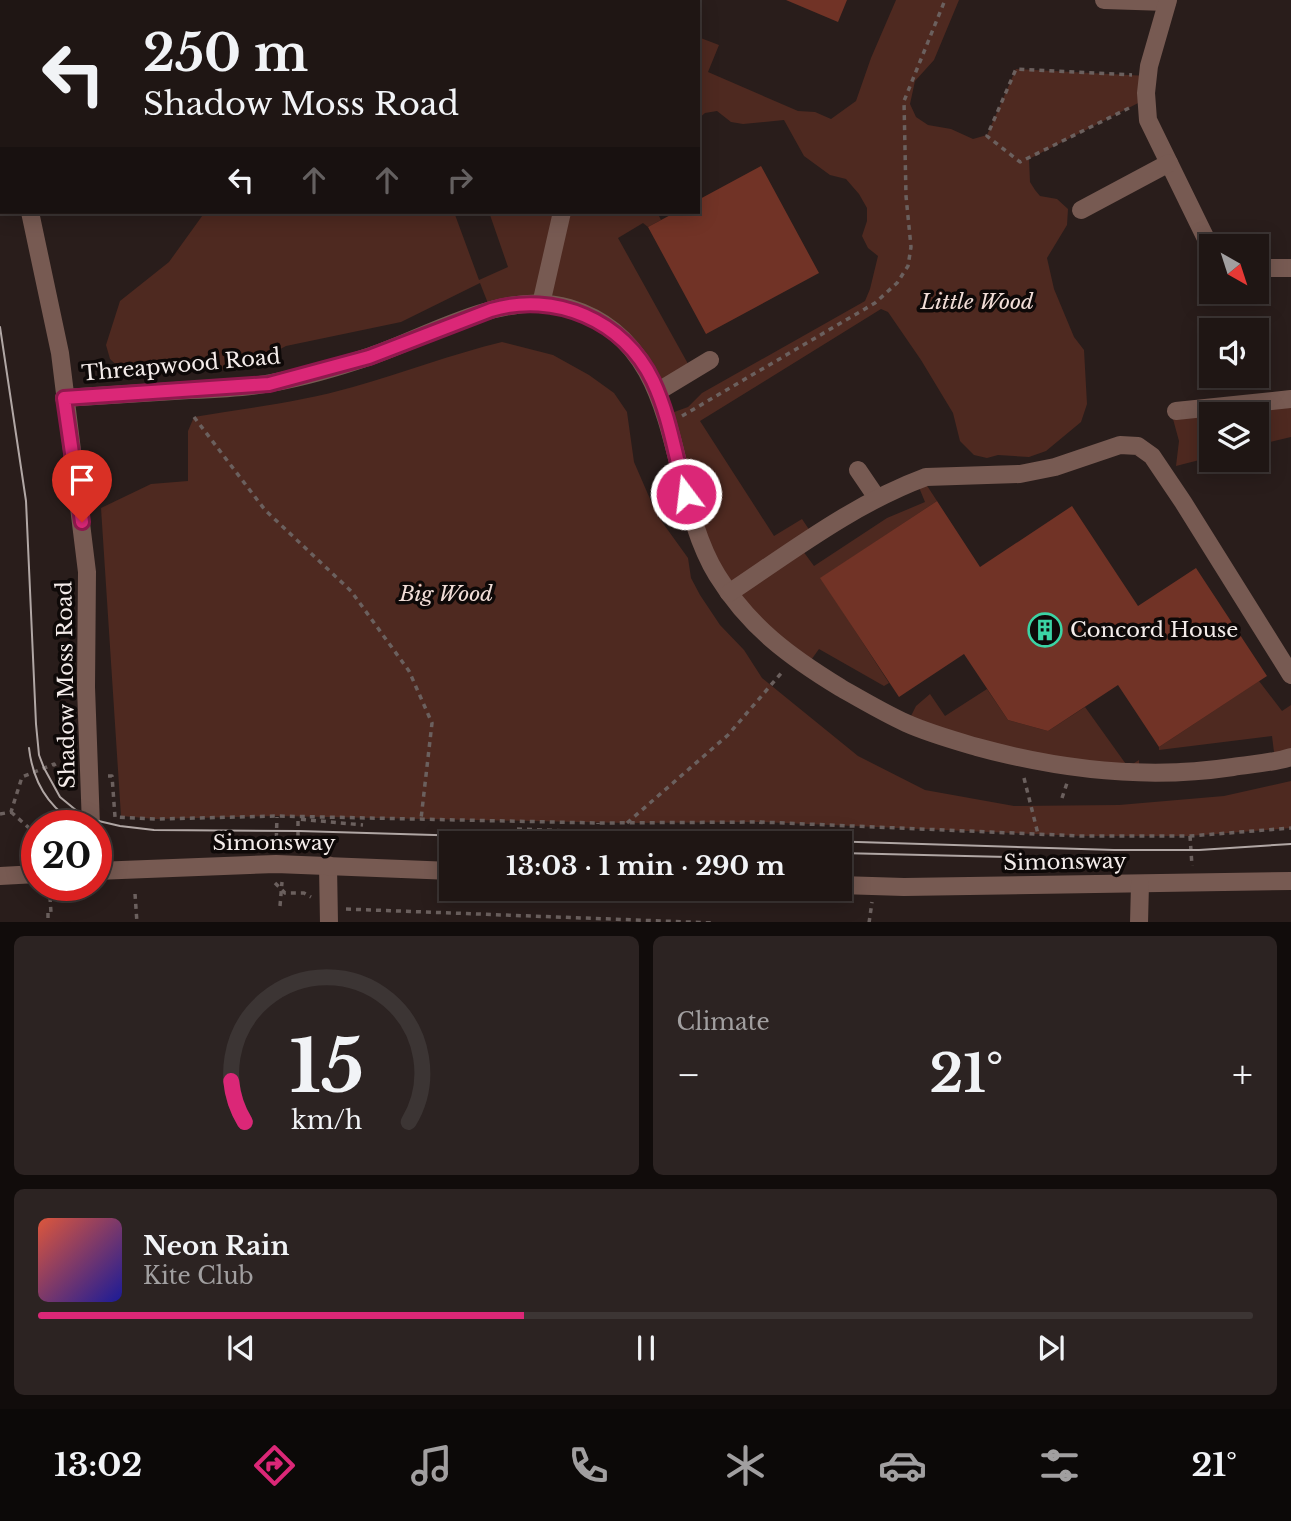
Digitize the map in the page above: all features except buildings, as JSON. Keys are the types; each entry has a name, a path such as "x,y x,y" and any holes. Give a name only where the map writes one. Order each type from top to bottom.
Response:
{"street":[{"path":"1104,0 1167,1 1148,76 1148,120 1204,234"},
{"path":"1081,210 1169,163"},
{"name":"Shadow Moss Road","path":"33,214 60,353 87,572 86,687 90,810"},
{"path":"541,304 562,214"},
{"path":"1269,268 1291,268"},
{"name":"Threapwood Road","path":"64,398 269,384 369,357 509,305 541,304 567,308 589,316 609,329 642,362 657,392 668,424 679,471 708,559 729,593 765,634 800,663 907,724 1020,759 1146,774 1206,771 1291,757"},
{"path":"657,392 710,360"},
{"path":"1176,411 1291,400"},
{"path":"729,593 877,498 926,477 1020,474 1055,467 1120,445 1138,446 1152,456 1183,502 1291,675"},
{"path":"858,470 877,498"},
{"name":"Simonsway","path":"112,870 276,864 439,871"},
{"path":"328,865 329,922"},
{"path":"0,876 21,875"},
{"name":"Simonsway","path":"852,885 904,887 1291,881"},
{"path":"1139,922 1140,884"}],"path":[{"path":"668,424 875,303 897,283 908,266 911,247 906,196 904,101 945,0"},
{"path":"1146,99 1020,162 987,136 1016,69 1148,76"},
{"path":"194,417 265,510 351,591 409,671 432,723 421,819"},
{"path":"627,823 728,735 800,663"},
{"path":"1020,759 1038,834"},
{"path":"11,812 22,777 54,764 61,777"},
{"path":"112,776 115,817 155,819 277,816 598,823 761,822 1038,834 1190,836 1291,828"},
{"path":"0,814 11,812"},
{"path":"11,812 21,821"},
{"path":"298,847 299,819 363,825"},
{"path":"760,831 761,822"},
{"path":"598,823 598,831"},
{"path":"517,829 571,831"},
{"path":"1190,836 1192,884"},
{"path":"135,894 137,922"},
{"path":"48,922 50,901"},
{"path":"341,908 715,922"}],"green space":[{"name":"Little Wood","path":"896,0 959,0 934,60 915,81 910,104 916,117 928,125 951,129 973,139 987,135 1016,69 1148,76 1146,99 1029,159 1030,182 1035,190 1040,196 1057,199 1068,209 1067,225 1047,258 1054,289 1074,337 1084,350 1087,404 1081,422 1046,451 1029,457 998,455 987,458 974,455 960,441 953,413 921,360 888,312 881,309 700,421 774,536 802,519 814,537 800,547 814,566 887,518 925,502 916,480 922,478 937,501 821,578 889,683 884,686 819,649 806,667 717,575 666,415 688,407 702,393 865,301 878,256 868,248 862,236 867,221 867,208 859,194 846,179 830,175 804,156 784,120 743,124 731,122 717,111 705,113 700,117 700,38 719,45 708,72 798,111 815,112 831,119 856,101"},
{"path":"204,214 455,214 479,280 508,267 490,214 658,214 661,220 648,227 643,223 618,238 692,371 657,392 641,361 567,308 491,311 480,283 401,322 286,346 242,369 214,370 190,364 163,370 123,371 110,359 106,345 120,301 169,262"},
{"name":"Big Wood","path":"502,342 553,355 614,393 627,412 634,462 657,515 688,558 691,578 720,625 744,650 762,678 858,756 925,790 1014,806 1119,805 1224,796 1291,781 1291,828 1190,836 1081,836 761,822 627,823 277,816 155,819 121,816 101,508 151,484 188,481 188,431 194,417 333,392"},
{"path":"1291,399 1291,437 1269,442 1269,403"},
{"path":"1199,415 1199,460 1176,466 1179,441 1173,419"},
{"path":"1259,681 1282,711 1291,705 1291,757 1275,760 1272,736 1159,750 1159,747"},
{"path":"987,689 1008,720 1048,731 1085,707 1128,767 1139,760 1139,773 1087,769 1020,759 907,724 916,706 930,694 945,716"}],"tram line":[{"path":"0,327 26,501 39,755 60,797 90,819 154,830 299,831 598,840 760,839 1114,850 1199,850 1291,844"},
{"path":"29,748 39,784 58,810"},
{"path":"852,853 1085,859"}],"place":[{"name":"Concord House","path":"1045,630"}],"route":[{"path":"82,522 64,398 269,384 369,357 491,310 526,304 567,308 589,316 609,329 642,362 653,380 666,415 686,494"}]}
